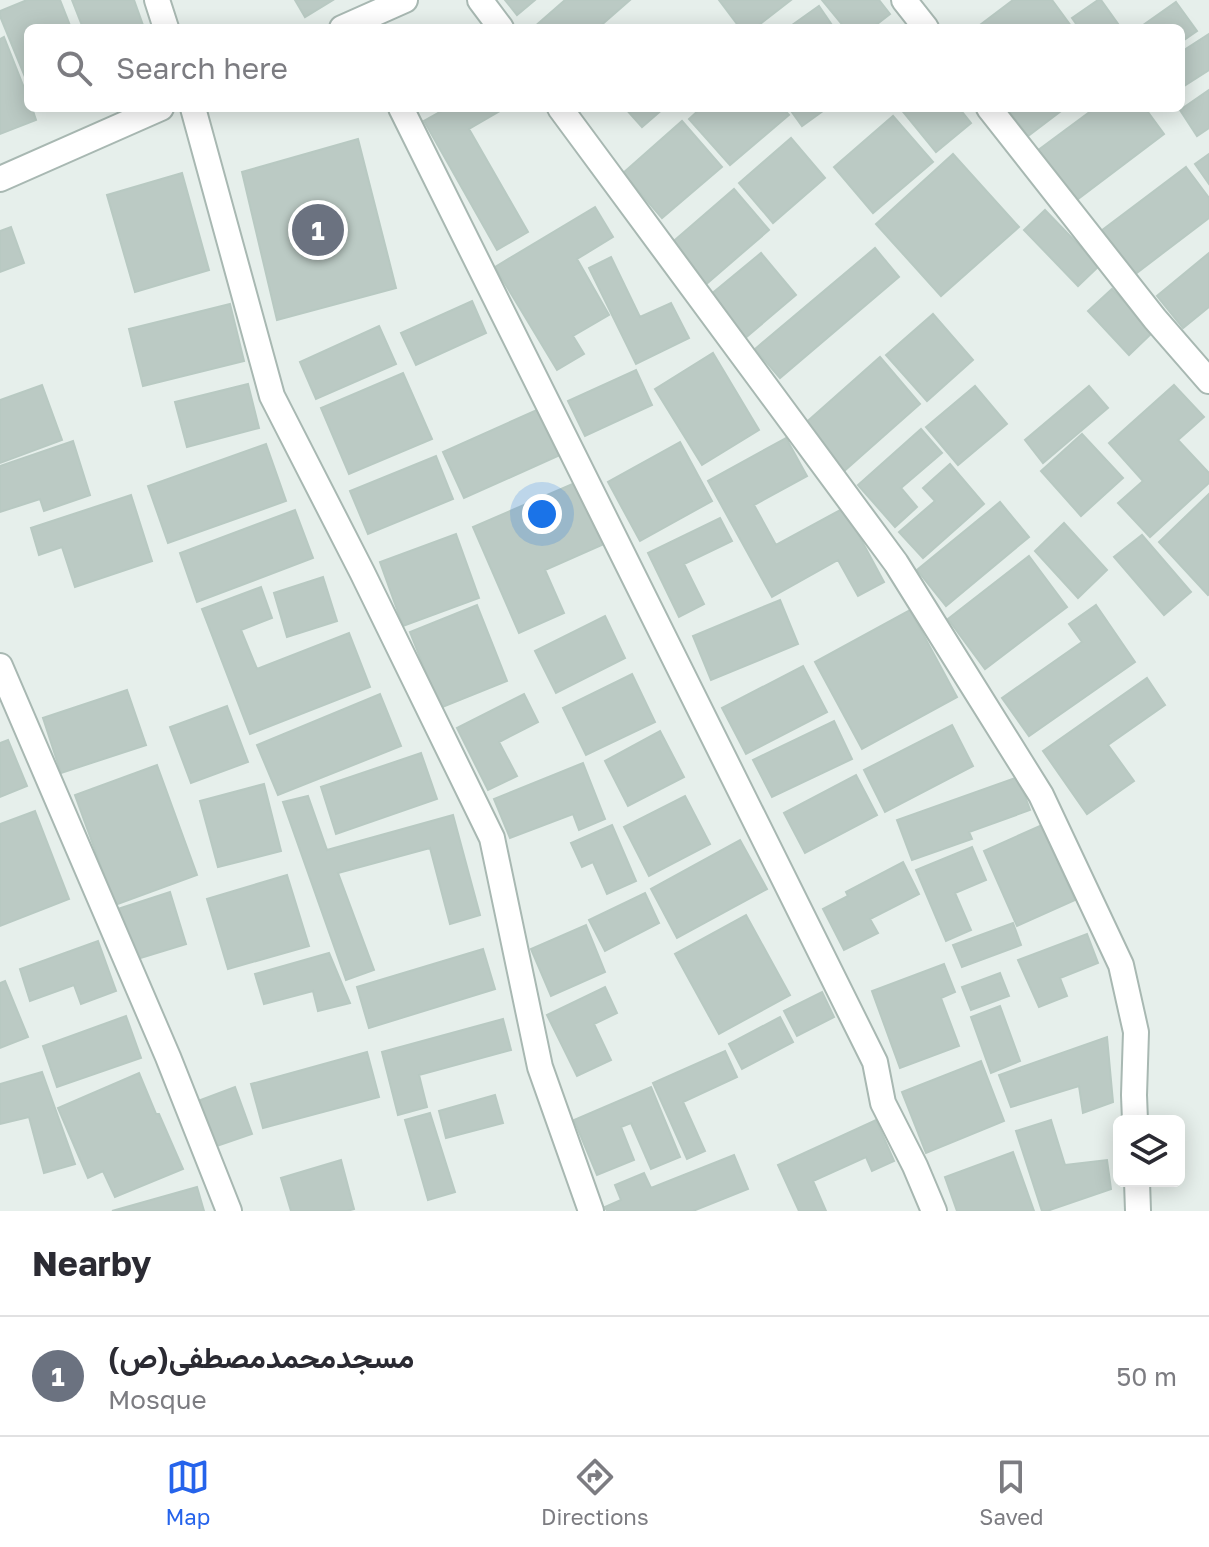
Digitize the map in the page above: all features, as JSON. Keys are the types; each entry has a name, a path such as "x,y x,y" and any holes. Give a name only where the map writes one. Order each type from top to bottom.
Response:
{"street":[{"path":"157,0 165,24"},
{"path":"357,24 405,0"},
{"path":"480,0 498,24"},
{"path":"904,0 923,24"},
{"path":"0,179 152,112"},
{"path":"194,112 272,396 492,838 540,1067 591,1211"},
{"path":"403,112 875,1062 883,1103 934,1211"},
{"path":"563,112 896,563 1041,795 1121,965 1136,1032 1135,1115"},
{"path":"992,112 1155,319 1209,381"},
{"path":"0,666 168,1057 229,1211"},
{"path":"1137,1187 1138,1211"}],"building":[{"path":"27,0 60,0 69,24 24,24 24,74 0,11"},
{"path":"72,0 134,0 143,24 81,24"},
{"path":"295,0 333,0 305,17"},
{"path":"505,0 535,0 517,15"},
{"path":"565,0 630,0 603,24 538,24"},
{"path":"719,0 791,0 760,24 737,24"},
{"path":"822,0 879,0 890,14 877,24 842,24"},
{"path":"1013,0 1052,0 1070,24 981,24"},
{"path":"1101,0 1118,24 1076,24 1072,18"},
{"path":"1176,2 1197,31 1185,39 1185,24 1145,24"},
{"path":"819,6 831,24 794,24"},
{"path":"1209,34 1209,70 1185,85 1185,49"},
{"path":"4,37 24,88 24,112 33,112 36,120 0,134 0,39"},
{"path":"1209,90 1209,128 1197,136 1181,112 1185,112 1185,107"},
{"path":"440,112 498,112 469,129 528,232 497,250 424,121"},
{"path":"629,112 659,112 642,127"},
{"path":"697,112 786,112 789,115 730,165 689,119"},
{"path":"792,112 821,112 802,126"},
{"path":"903,112 962,112 971,123 936,152"},
{"path":"1010,112 1060,112 1028,136"},
{"path":"1090,112 1148,112 1164,134 1074,202 1037,151"},
{"path":"893,116 933,162 873,213 834,167"},
{"path":"682,121 722,167 662,218 623,173"},
{"path":"791,138 825,178 773,223 739,183"},
{"path":"358,139 396,288 277,320 242,172"},
{"path":"953,154 1019,227 941,296 876,224"},
{"path":"1209,154 1209,184 1195,164"},
{"path":"1186,167 1209,198 1209,218 1134,275 1101,231"},
{"path":"182,173 209,270 135,292 107,195"},
{"path":"734,189 769,230 704,286 669,245"},
{"path":"595,207 613,237 577,259 609,315 573,336 584,354 557,370 495,267"},
{"path":"1045,210 1099,266 1078,286 1024,230"},
{"path":"11,227 24,263 0,272 0,231"},
{"path":"875,248 899,277 780,378 755,349"},
{"path":"761,253 796,295 744,339 709,296"},
{"path":"1209,253 1209,307 1183,328 1157,296"},
{"path":"611,257 640,317 671,303 689,338 636,364 589,268"},
{"path":"1112,289 1153,332 1129,355 1088,311"},
{"path":"472,301 486,333 416,365 401,333"},
{"path":"230,304 244,361 143,386 129,329"},
{"path":"933,314 973,360 927,401 886,355"},
{"path":"379,326 396,364 316,399 300,362"},
{"path":"713,353 759,430 702,465 655,389"},
{"path":"880,357 920,404 843,472 802,426"},
{"path":"636,370 652,405 585,436 568,401"},
{"path":"403,373 432,439 349,474 321,408"},
{"path":"248,384 259,428 187,447 175,402"},
{"path":"42,385 62,440 0,463 0,400"},
{"path":"1174,385 1204,417 1178,440 1209,473 1209,483 1150,537 1118,503 1143,481 1109,443"},
{"path":"975,386 1007,424 958,465 926,427"},
{"path":"1089,386 1108,408 1043,463 1025,440"},
{"path":"539,409 560,455 464,498 443,452"},
{"path":"921,429 942,453 901,488 917,507 895,527 858,485"},
{"path":"1082,434 1123,478 1081,516 1041,471"},
{"path":"786,438 807,476 754,505 776,545 844,508 884,582 858,596 838,560 772,597 708,481"},
{"path":"73,441 90,495 44,511 40,499 0,512 0,466"},
{"path":"680,442 712,501 640,541 608,482"},
{"path":"266,444 286,501 168,543 148,486"},
{"path":"436,456 453,499 368,534 350,491"},
{"path":"950,464 984,504 923,558 899,532 935,501 923,488"},
{"path":"577,482 604,544 545,570 564,613 519,633 473,527"},
{"path":"1209,494 1209,594 1208,595 1159,542"},
{"path":"131,495 152,561 75,587 62,547 39,555 31,528"},
{"path":"1000,502 1029,537 946,606 917,570"},
{"path":"295,510 313,558 197,602 180,553"},
{"path":"720,518 732,541 684,564 704,604 679,617 648,553"},
{"path":"1064,523 1107,570 1078,598 1035,551"},
{"path":"456,534 479,598 403,626 380,562"},
{"path":"1142,535 1191,592 1164,615 1114,557"},
{"path":"1029,556 1067,607 985,669 948,619"},
{"path":"323,577 337,621 287,637 274,593"},
{"path":"261,587 272,618 241,630 257,669 349,633 370,687 250,734 202,609"},
{"path":"780,600 798,644 711,680 693,636"},
{"path":"477,605 507,681 440,708 410,632"},
{"path":"1096,605 1135,662 1029,736 1002,698 1082,642 1069,624"},
{"path":"910,610 957,697 862,749 815,662"},
{"path":"605,616 625,658 556,693 535,651"},
{"path":"803,666 827,712 746,754 722,708"},
{"path":"632,674 655,722 586,755 563,708"},
{"path":"1147,678 1165,705 1108,745 1134,781 1087,814 1043,751"},
{"path":"127,690 146,745 61,773 43,718"},
{"path":"380,694 401,746 278,795 257,745"},
{"path":"524,694 538,722 499,742 517,776 488,790 457,728"},
{"path":"227,706 248,762 191,783 170,727"},
{"path":"834,721 852,759 772,797 753,760"},
{"path":"952,725 973,766 885,812 864,770"},
{"path":"660,731 684,777 628,806 605,761"},
{"path":"8,740 27,786 0,797 0,743"},
{"path":"421,753 437,799 336,834 321,787"},
{"path":"583,763 605,819 579,830 573,814 510,838 494,799"},
{"path":"157,765 197,875 115,905 75,795"},
{"path":"856,775 877,815 805,853 784,813"},
{"path":"1018,777 1030,810 969,832 972,839 912,860 897,820"},
{"path":"264,784 281,851 218,867 200,801"},
{"path":"308,796 327,850 453,815 480,915 450,924 430,848 338,873 374,970 346,980 283,802"},
{"path":"685,796 710,844 649,876 624,827"},
{"path":"35,811 69,899 0,926 0,824"},
{"path":"612,825 636,881 607,894 593,862 582,867 571,843"},
{"path":"1042,825 1075,900 1017,926 984,851"},
{"path":"740,840 767,889 677,938 651,889"},
{"path":"972,847 986,880 955,893 971,930 946,941 916,870"},
{"path":"903,862 919,894 870,919 878,933 844,950 823,909 848,896 846,892"},
{"path":"287,875 309,946 228,969 207,899"},
{"path":"170,892 186,944 134,960 118,909"},
{"path":"645,893 659,923 605,951 589,920"},
{"path":"746,915 790,995 719,1034 675,954"},
{"path":"1013,923 1021,945 962,967 953,945"},
{"path":"586,925 605,972 551,996 531,949"},
{"path":"1087,934 1098,963 1060,978 1067,996 1039,1007 1018,960"},
{"path":"98,941 116,991 81,1004 74,985 30,1001 20,969"},
{"path":"483,949 495,989 369,1028 357,987"},
{"path":"329,953 350,1003 318,1011 313,991 264,1004 255,974"},
{"path":"944,964 955,992 941,998 959,1046 900,1068 872,991"},
{"path":"1000,973 1009,996 971,1010 962,987"},
{"path":"5,981 28,1037 0,1048 0,983"},
{"path":"605,987 617,1013 594,1024 611,1060 577,1076 547,1015"},
{"path":"822,992 834,1017 797,1036 784,1011"},
{"path":"1000,1006 1020,1061 991,1073 971,1017"},
{"path":"126,1016 141,1058 57,1087 43,1046"},
{"path":"780,1017 793,1042 742,1069 729,1044"},
{"path":"503,1019 511,1050 419,1075 427,1107 398,1115 382,1052"},
{"path":"1107,1037 1113,1102 1083,1113 1079,1086 1011,1107 999,1075"},
{"path":"725,1051 737,1077 683,1102 705,1151 687,1159 653,1083"},
{"path":"367,1052 379,1097 263,1128 251,1084"},
{"path":"981,1061 1004,1121 926,1153 902,1092"},
{"path":"42,1072 75,1164 44,1173 29,1117 0,1124 0,1084"},
{"path":"139,1073 183,1169 115,1197 103,1171 88,1178 58,1108"},
{"path":"235,1087 252,1134 211,1148 195,1102"},
{"path":"651,1087 680,1157 651,1169 631,1123 621,1127 634,1160 597,1175 574,1120"},
{"path":"495,1095 503,1123 446,1138 439,1111"},
{"path":"430,1113 455,1192 428,1200 405,1120"},
{"path":"876,1120 894,1161 872,1171 866,1157 813,1181 826,1211 799,1211 778,1165"},
{"path":"1051,1120 1065,1165 1107,1160 1111,1189 1042,1211 1016,1131"},
{"path":"1013,1152 1034,1211 957,1211 945,1177"},
{"path":"734,1155 748,1189 693,1211 607,1211 605,1207 621,1200 615,1185 644,1173 651,1188"},
{"path":"341,1160 354,1209 291,1211 281,1178"},
{"path":"197,1187 204,1211 112,1211"}],"place":[{"name":"مسجدمحمدمصطفی(ص)","path":"318,230"}]}
